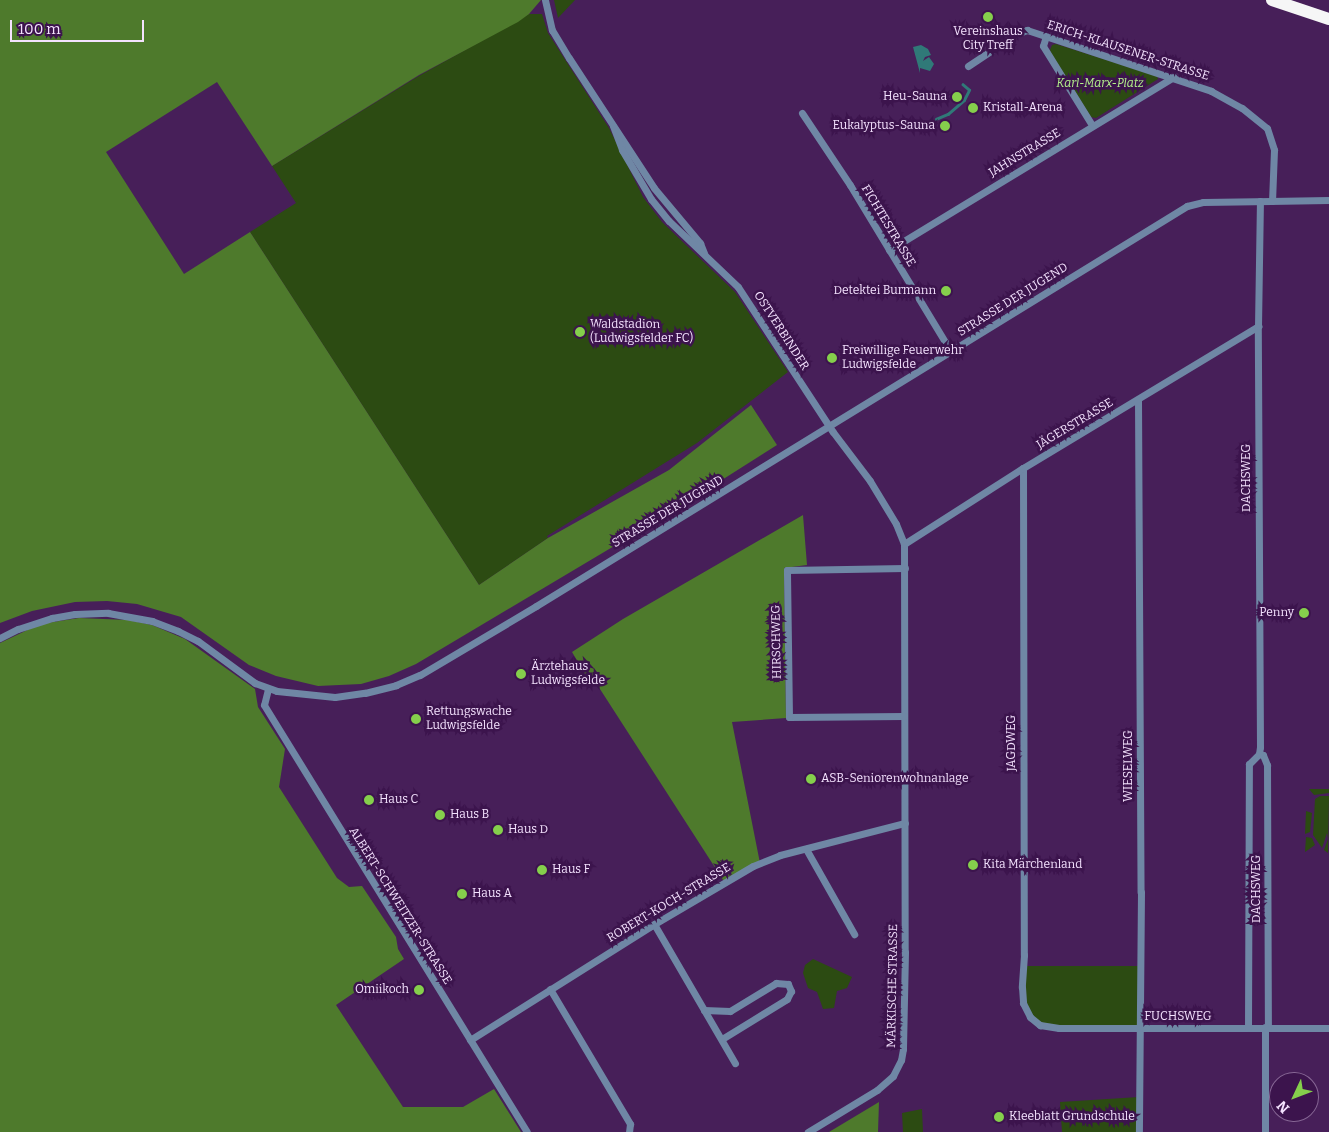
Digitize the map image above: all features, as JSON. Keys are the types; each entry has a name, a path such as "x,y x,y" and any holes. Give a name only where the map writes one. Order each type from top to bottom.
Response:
{"highway":[{"path":"1272,0 1329,19"}],"street":[{"name":"OSTVERBINDER","path":"545,0 552,30 654,188 700,243 706,255 738,287 830,425"},
{"name":"ERICH-KLAUSENER-STRASSE","path":"968,66 1022,31 1027,30 1211,91 1242,108 1267,128 1274,150 1272,201"},
{"path":"1046,36 1043,46 1092,126"},
{"name":"JAHNSTRASSE","path":"889,250 1172,77"},
{"name":"FICHTESTRASSE","path":"802,113 951,352"},
{"name":"STRASSE DER JUGEND","path":"0,638 18,629 52,618 92,613 129,616 152,621 188,636 255,683 268,689 294,694 335,697 386,689 411,679 529,610 1187,206 1203,202 1329,200"},
{"name":"DACHSWEG","path":"1248,1028 1249,764 1258,754 1258,326 1260,201"},
{"name":"JÄGERSTRASSE","path":"904,544 1023,468 1258,326"},
{"name":"WIESELWEG","path":"1138,400 1139,1132"},
{"path":"830,425 870,481 896,524 904,544 905,823"},
{"name":"JAGDWEG","path":"1023,468 1024,955 1022,987 1023,1002 1030,1017"},
{"name":"HIRSCHWEG","path":"904,716 789,717 787,570 905,568"},
{"name":"ALBERT-SCHWEITZER-STRASSE","path":"268,689 264,705 527,1132"},
{"name":"DACHSWEG","path":"1258,754 1263,755 1267,765 1265,1132"},
{"name":"ROBERT-KOCH-STRASSE","path":"470,1040 654,924 753,866 780,855 905,823"},
{"name":"MÄRKISCHE STRASSE","path":"808,1132 877,1090 893,1076 901,1060 906,952 905,823"},
{"path":"806,849 854,934"},
{"path":"654,924 735,1063"},
{"path":"704,1010 730,1011 776,982 788,984 791,991 787,999 722,1039"},
{"path":"550,989 630,1124 629,1132"},
{"name":"FUCHSWEG","path":"1030,1017 1040,1025 1059,1028 1329,1028"}],"green space":[{"path":"0,0 541,0 529,14 518,22 419,75 272,166 217,82 106,152 184,274 250,232 479,585 548,538 669,470 751,405 777,445 673,511 416,664 389,676 361,684 318,686 276,676 249,665 181,617 137,604 107,601 75,602 32,611 0,623"},
{"path":"554,0 575,0 558,18"},
{"path":"529,14 542,14 548,33 609,128 643,197 662,222 735,292 788,372 697,443 547,536 548,538 479,585 250,232 296,203 272,166 417,77"},
{"name":"Karl-Marx-Platz","path":"1056,44 1157,76 1158,79 1096,118 1091,117 1052,55 1050,50 1052,45"},
{"path":"803,515 807,565 784,568 786,718 732,722 760,863 725,883 589,672 585,674 572,652 623,619"},
{"path":"79,618 128,620 152,625 185,639 255,689 258,707 285,749 279,787 337,878 349,887 362,886 396,937 398,949 404,959 336,1005 403,1107 463,1107 494,1089 521,1132 0,1132 0,643 40,624"},
{"path":"1309,789 1329,789 1329,793 1314,795"},
{"path":"1320,796 1329,796 1328,853 1324,850 1328,839 1327,833 1322,848 1313,835 1315,799"},
{"path":"1306,811 1312,813 1310,832 1305,834"},
{"path":"1306,837 1312,838 1315,845 1305,852"},
{"path":"813,959 852,977 847,988 837,991 834,1008 823,1009 817,992 808,988 803,973 805,965"},
{"path":"1023,966 1141,966 1140,1028 1040,1025 1023,1003"},
{"path":"1139,1097 1139,1132 1062,1132 1060,1102"},
{"path":"879,1102 878,1132 829,1132"},
{"path":"922,1109 923,1132 903,1132 902,1113"}],"shaded area":[{"path":"921,45 928,49 931,55 925,57 923,61 929,57 934,64 930,71 920,68 920,73 913,47"}],"waterway":[{"path":"936,119 948,114 964,100 969,90 963,85"}],"place":[{"name":"Vereinshaus City Treff","path":"988,17"},
{"name":"Heu-Sauna","path":"957,97"},
{"name":"Kristall-Arena","path":"973,108"},
{"name":"Eukalyptus-Sauna","path":"945,126"},
{"name":"Detektei Burmann","path":"946,291"},
{"name":"Waldstadion (Ludwigsfelder FC)","path":"580,332"},
{"name":"Freiwillige Feuerwehr Ludwigsfelde","path":"832,358"},
{"name":"Penny","path":"1304,613"},
{"name":"Ärztehaus Ludwigsfelde","path":"521,674"},
{"name":"Rettungswache Ludwigsfelde","path":"416,719"},
{"name":"ASB-Seniorenwohnanlage","path":"811,779"},
{"name":"Haus C","path":"369,800"},
{"name":"Haus B","path":"440,815"},
{"name":"Haus D","path":"498,830"},
{"name":"Kita Märchenland","path":"973,865"},
{"name":"Haus F","path":"542,870"},
{"name":"Haus A","path":"462,894"},
{"name":"Omiikoch","path":"419,990"},
{"name":"Kleeblatt Grundschule","path":"999,1117"}]}
